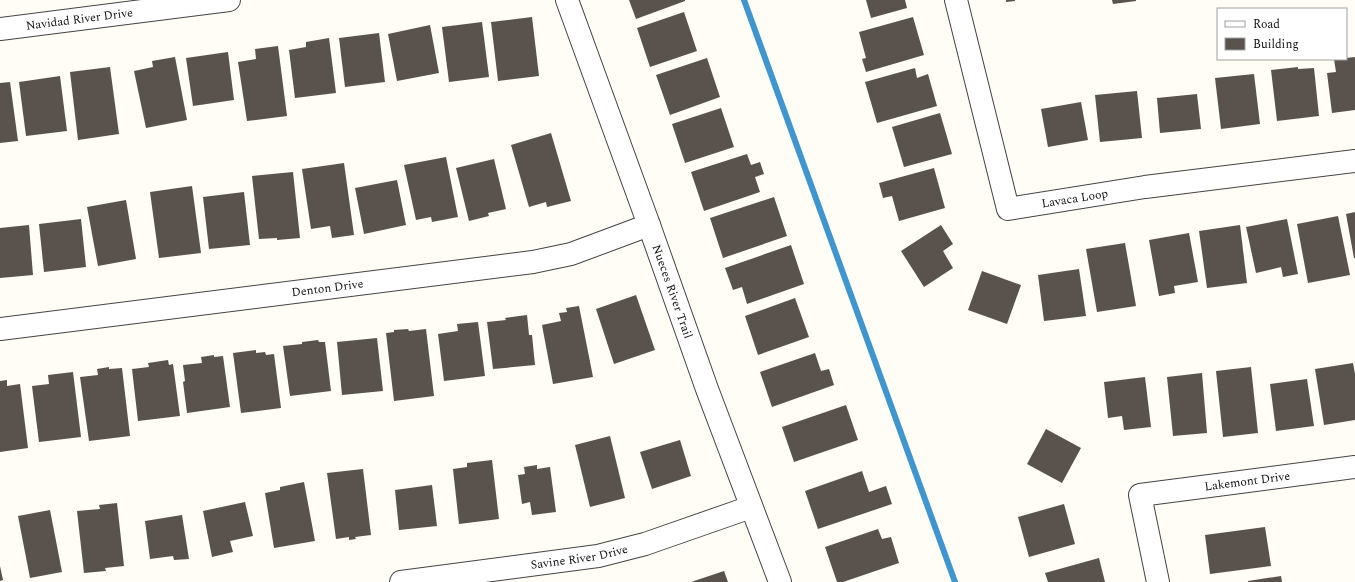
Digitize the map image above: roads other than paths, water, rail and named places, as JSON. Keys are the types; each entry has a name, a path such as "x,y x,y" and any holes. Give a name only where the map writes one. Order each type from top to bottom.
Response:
{"street":[{"name":"Navidad River Drive","path":"0,29 229,0"},
{"name":"Nueces River Trail","path":"567,0 707,389 780,582"},
{"name":"Lavaca Loop","path":"956,0 1008,209 1145,187 1355,161"},
{"name":"Denton Drive","path":"0,329 533,262 571,254 649,225"},
{"name":"Lakemont Drive","path":"1158,582 1140,495 1355,467"},
{"name":"Savine River Drive","path":"401,582 598,556 645,544 751,507"}],"waterway":[{"path":"744,0 955,582"}]}
